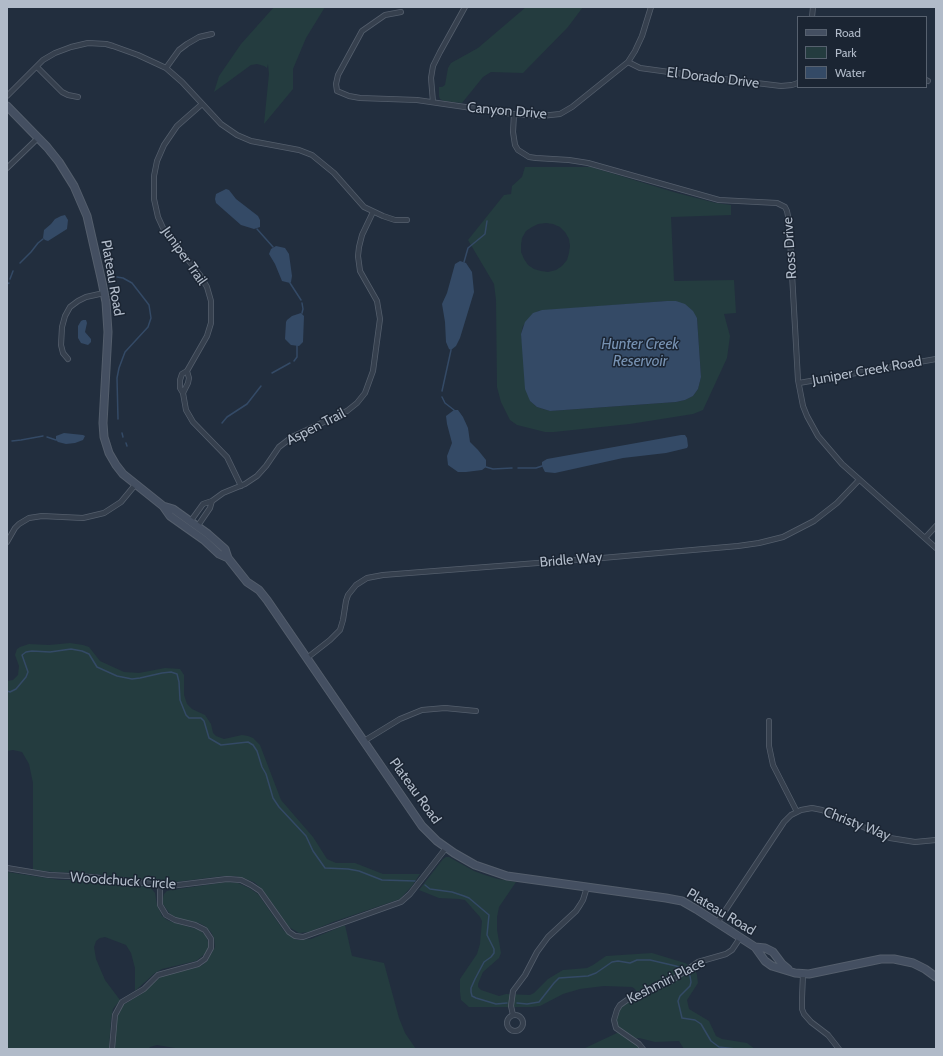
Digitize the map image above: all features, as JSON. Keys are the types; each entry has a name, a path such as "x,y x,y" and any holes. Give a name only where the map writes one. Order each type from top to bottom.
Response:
{"street":[{"path":"433,102 431,83 433,66 465,7"},
{"name":"Canyon Drive","path":"401,12 384,15 362,31 338,75 336,89 339,92 360,98 417,100 514,114 548,116 565,112 628,62 642,36 651,7"},
{"path":"166,68 179,50 187,44 212,34"},
{"path":"7,96 36,67 48,57 62,50 79,44 97,43 126,50 166,68 182,82 221,124 236,135 257,143 299,150 317,158 334,173 360,204 373,212 396,220 407,220"},
{"name":"El Dorado Drive","path":"628,62 640,68 691,75 781,86 797,83"},
{"path":"36,67 62,92 78,97"},
{"name":"Juniper Trail","path":"202,104 177,126 168,139 157,161 153,184 155,208 163,228 200,274 207,287 211,301 211,323 207,336 187,371 182,374 180,380 180,388 183,393 186,410 189,416 227,457 241,486"},
{"name":"Plateau Road","path":"7,106 59,162 70,178 78,194 89,224 104,293 108,332 103,414 104,437 109,453 123,474 163,506 170,516 207,543 219,554 228,558"},
{"name":"Ross Drive","path":"514,114 513,132 515,145 518,150 529,157 588,163 719,200 777,203 785,207 789,216 799,383 803,406 807,416 818,436 832,453 859,480 936,548"},
{"path":"7,168 38,138"},
{"name":"Aspen Trail","path":"198,527 212,502 218,496 251,481 266,466 279,447 285,442 299,433 351,409 362,398 373,371 380,319 377,301 360,271 358,256 362,235 373,212"},
{"path":"68,358 63,353 61,339 63,321 68,311 82,298 104,293"},
{"name":"Juniper Creek Road","path":"799,383 936,359"},
{"name":"Juniper Trail","path":"183,393 189,378 187,371"},
{"name":"Bridle Way","path":"307,658 340,630 348,595 356,585 367,578 383,575 738,546 759,543 783,537 814,522 837,503 859,480"},
{"path":"7,542 12,532 19,524 29,518 42,516 83,518 104,513 121,502 135,485"},
{"name":"Aspen Trail","path":"190,530 191,521 203,504 212,502"},
{"name":"Plateau Road","path":"163,506 173,509 191,521 225,548 228,558 247,582 260,590 422,826 446,848 475,865 496,873 520,878 666,898 682,902 755,947 768,964 790,971 803,974 881,959 894,959 913,963 936,977"},
{"path":"925,538 936,526"},
{"path":"190,530 194,530 198,527"},
{"path":"364,741 392,723 418,711 445,708 476,711"},
{"path":"717,923 784,822 791,814 797,812 773,765 769,746 769,721"},
{"name":"Christy Way","path":"797,812 806,809 817,809 874,833 894,839 915,842 936,840"},
{"name":"Woodchuck Circle","path":"7,868 49,875 92,877 176,886 227,879 241,880 260,891 289,932 295,936 304,937 404,900 446,848"},
{"path":"112,1049 115,1015 122,1002 144,989 158,974 193,966 201,962 208,956 211,948 211,939 205,930 195,925 174,920 166,915 160,905 160,885"},
{"path":"513,1015 513,991 525,975 537,952 548,937 576,911 583,900 587,887"},
{"name":"Keshmiri Place","path":"643,1049 639,1044 616,1028 614,1020 620,1005 627,1000 676,979 698,962 726,954 732,950 740,938"},
{"name":"Plateau Road","path":"755,947 765,948 773,952 782,964 790,971"},
{"path":"803,974 802,1009 804,1014 811,1022 828,1035 839,1049"}],"green space":[{"path":"274,7 325,7 306,38 293,69 293,89 264,124 269,74 268,64 267,68 257,64 251,65 214,92 219,76 241,44"},
{"path":"526,7 583,7 568,27 523,73 491,72 483,77 462,103 444,101 440,99 439,87 445,85 448,68 451,63 478,48"},
{"path":"525,167 591,167 677,193 716,203 731,205 731,215 671,217 674,281 734,280 736,313 724,314 730,336 727,358 703,410 693,414 630,424 554,432 545,432 517,425 510,420 501,402 497,387 496,300 494,284 468,240 504,195 511,194 512,186 522,177","holes":["546,223 560,227 569,239 570,246 567,260 562,266 556,270 548,272 534,269 528,265 521,252 522,238 526,231 538,224","676,301 697,318 701,377 698,389 693,396 676,402 550,411 537,407 530,401 521,334 523,326 538,311"]},
{"path":"70,643 89,647 100,661 124,672 139,673 165,668 180,669 184,675 184,695 187,704 192,709 205,715 211,724 213,733 216,736 224,739 242,735 248,736 253,738 260,745 281,800 313,837 327,859 336,863 355,863 383,874 420,874 412,886 400,899 333,922 309,932 299,933 289,927 262,889 254,882 235,876 165,882 96,874 33,870 33,783 29,764 22,752 13,750 7,751 7,681 13,680 18,675 19,666 15,655 17,649 20,647 29,644 49,645"},
{"path":"446,857 449,857 474,871 485,875 516,882 499,907 497,930 501,953 499,958 483,972 478,984 478,987 481,990 499,996 506,994 530,995 548,979 563,970 587,968 606,956 652,953 685,963 695,969 698,983 687,1000 689,1009 709,1021 716,1036 722,1039 747,1043 755,1049 684,1049 679,1041 655,1042 639,1038 632,1039 643,1049 583,1049 619,1032 614,1024 620,1005 638,995 632,987 604,986 580,989 563,994 540,1006 532,1007 469,1007 461,1000 460,979 477,954 480,944 482,921 465,900 439,898 419,890"},
{"path":"7,872 60,880 90,880 150,887 155,893 157,905 162,916 175,923 200,930 206,936 208,949 205,954 196,961 162,969 155,973 135,991 135,968 131,953 126,945 105,937 100,938 96,941 94,947 96,959 105,980 120,1000 113,1009 109,1049 7,1049"},
{"path":"227,882 238,883 258,894 284,931 297,940 311,939 345,925 352,956 384,963 399,1018 405,1033 416,1049 181,1049 157,1045 148,1049 115,1049 117,1018 123,1005 143,993 159,978 165,975 201,966 207,961 215,947 214,938 205,926 199,923 176,918 170,914 163,904 164,894 171,890"}],"water":[{"path":"226,189 258,216 260,220 260,227 254,229 241,225 216,203 216,194"},
{"path":"65,215 68,220 67,229 48,241 45,240 43,238 44,230 55,219"},
{"path":"276,246 285,248 289,254 292,276 290,283 282,281 269,254 271,249"},
{"path":"460,261 466,263 472,272 474,292 460,338 456,346 451,350 446,342 442,304 447,293 455,264"},
{"name":"Hunter Creek Reservoir","path":"676,301 685,304 693,311 697,318 701,377 698,389 693,396 676,402 550,411 537,407 530,401 525,389 521,334 525,322 533,313 542,310"},
{"path":"301,313 304,316 303,342 299,346 291,345 285,339 286,322 292,316"},
{"path":"83,320 86,320 87,323 85,332 91,339 91,342 88,345 81,343 78,338 78,326"},
{"path":"454,410 458,410 463,417 468,428 470,442 486,460 486,467 482,470 458,472 448,465 447,456 452,443 446,416"},
{"path":"64,433 85,436 83,440 75,443 66,444 58,442 56,440 56,436"},
{"path":"685,435 687,438 687,448 666,453 623,458 555,473 545,472 542,466 542,462 547,459"}],"waterway":[{"path":"464,262 468,248 485,234 487,221"},
{"path":"257,229 273,247"},
{"path":"20,263 43,239"},
{"path":"10,279 13,271"},
{"path":"117,277 123,278 132,283 149,305 151,318 148,327 125,352 119,368 117,378 118,419"},
{"path":"290,283 301,300"},
{"path":"302,303 302,313"},
{"path":"294,361 297,357 297,345"},
{"path":"442,391 451,350"},
{"path":"272,373 290,363"},
{"path":"222,423 227,417 247,404 261,386"},
{"path":"442,397 445,403 454,410"},
{"path":"122,433 123,437"},
{"path":"12,441 43,436"},
{"path":"47,437 56,440"},
{"path":"518,468 536,468 542,466"},
{"path":"486,467 493,469 512,468"},
{"path":"7,691 10,692 16,689 26,677 28,672 22,655 26,652 32,651 50,652 71,649 82,651 89,654 97,667 117,676 132,679 162,673 171,672 177,674 180,700 186,715 189,718 201,718 204,721 209,738 221,745 248,742 253,745 266,774 273,798 279,807 306,836 313,851 325,868 359,871 382,880 415,881"},
{"path":"425,885 430,889 452,892 469,898 489,915 487,935 494,949 494,953 484,962 471,988 471,992 472,996 476,998 496,1004 507,1003"},
{"path":"517,1003 527,1004 539,1002 559,978 588,976 596,973 612,962 618,961 630,963 637,960 650,960 684,969"},
{"path":"687,973 690,976 690,986 680,996 678,1001 682,1018 695,1020 701,1024 711,1041 719,1047 736,1049"}]}
